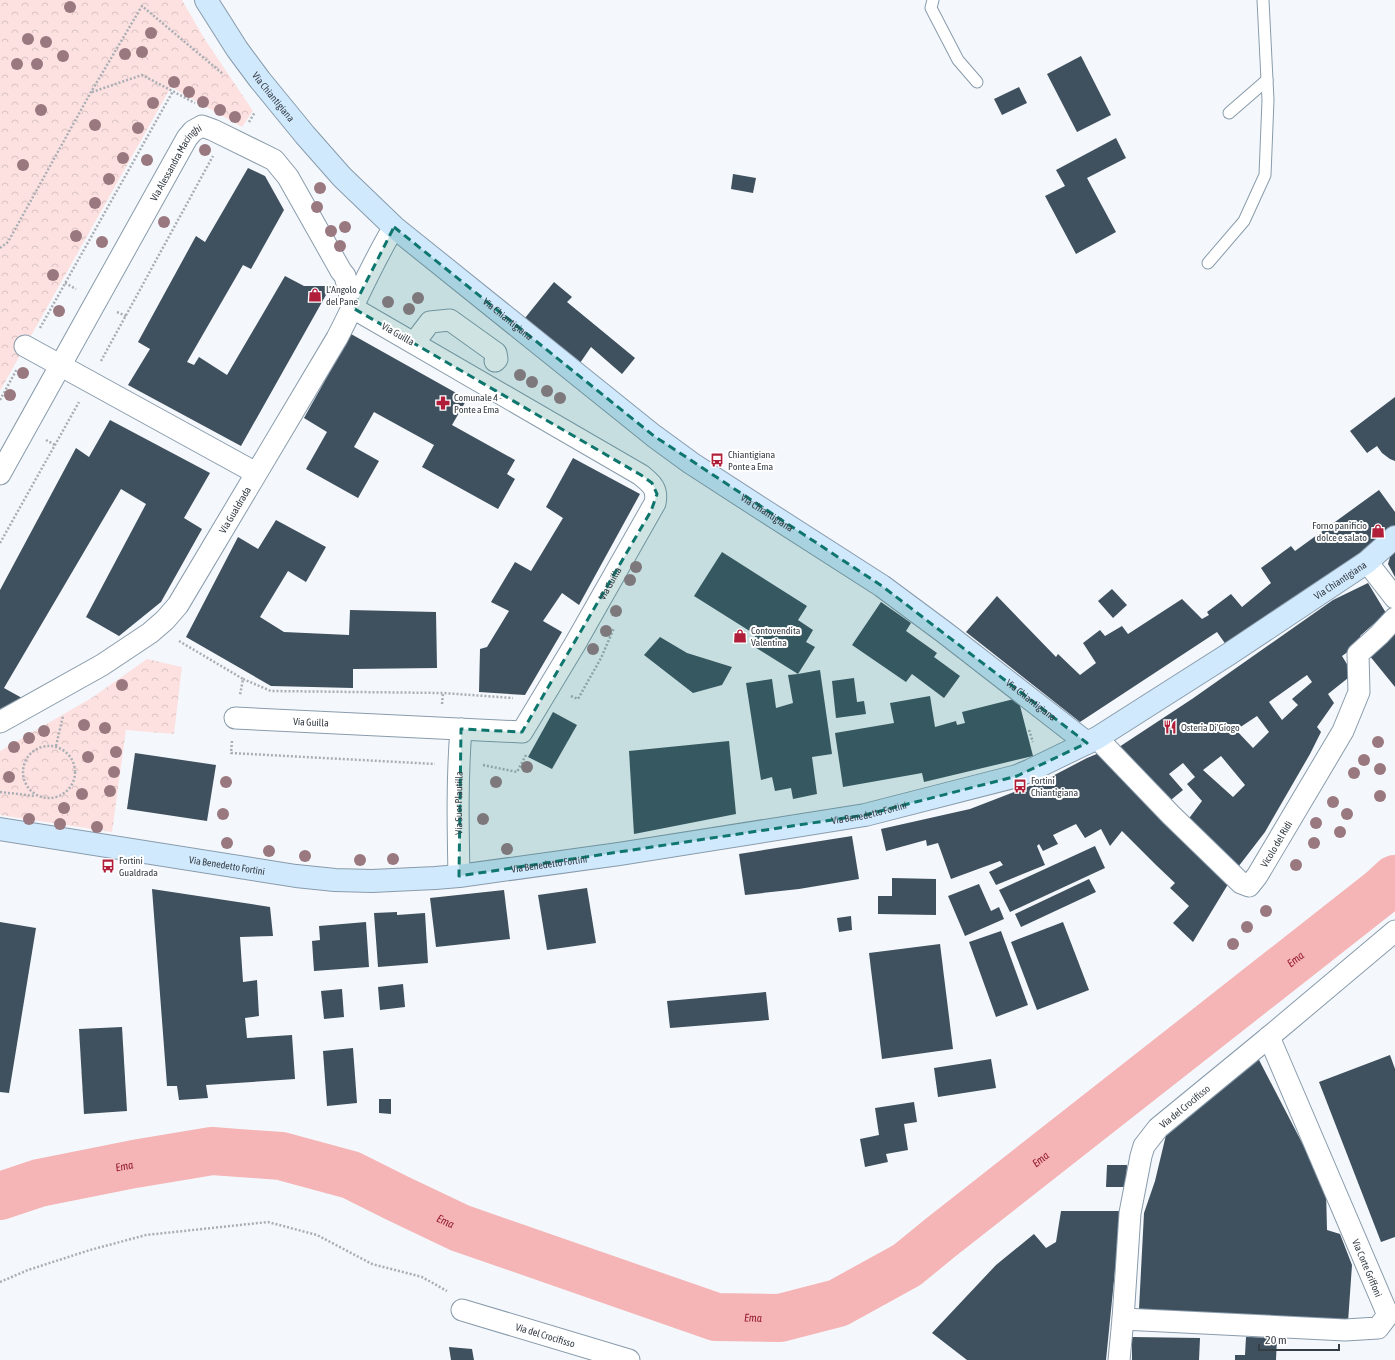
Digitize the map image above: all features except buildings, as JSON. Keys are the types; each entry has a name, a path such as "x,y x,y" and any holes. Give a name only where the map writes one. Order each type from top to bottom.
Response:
{"street":[{"name":"Via Chiantigiana","path":"206,0 242,55 300,130 342,177 394,227 654,436 691,463 882,586 1092,741 1229,654 1367,562 1395,537"},
{"name":"Via Alessandra Macinghi","path":"61,366 187,138 193,131 202,126 274,160 281,167 341,272 345,276 353,308"},
{"name":"Via Gualdrada","path":"0,722 102,665 150,633 165,620 178,604 337,338 394,227"},
{"name":"Via Guilla","path":"235,718 522,732 575,644 655,503 657,494 652,483 642,476 353,308"},
{"path":"414,343 430,322 450,320 496,353 497,359 495,361"},
{"path":"27,347 256,473"},
{"path":"0,474 61,366"},
{"path":"1367,562 1395,598"},
{"name":"Vicolo del Ridi","path":"1092,741 1241,883 1249,886 1261,869 1343,731 1359,692 1358,654 1395,618"},
{"name":"Via Suor Plautilla","path":"459,876 458,794 461,730"},
{"name":"Via Benedetto Fortini","path":"0,829 296,876 335,880 372,881 459,876 618,854 865,815 1017,776 1092,741"},
{"name":"Via del Crocifisso","path":"1119,1360 1130,1213 1140,1156 1144,1146 1158,1128 1395,932"},
{"name":"Via Corte Griffoni","path":"1123,1319 1344,1330 1378,1328 1388,1315 1269,1037"},
{"name":"Via del Crocifisso","path":"462,1310 629,1360"}],"lane":[{"path":"932,0 931,8 958,60 977,82"},
{"path":"1208,264 1244,221 1265,175 1268,100 1262,0"},
{"path":"1229,113 1267,80"}],"path":[{"path":"0,248 8,242 91,92 142,6 229,78"},
{"path":"91,92 142,75 199,105"},
{"path":"0,400 27,347 173,91"},
{"path":"248,124 258,107"},
{"path":"0,543 214,155"},
{"path":"178,641 243,679 271,691 443,693 519,698"},
{"path":"243,679 230,753 440,764"},
{"path":"56,746 64,712"},
{"path":"0,792 45,798 54,798 62,795 74,782 76,773 70,756 64,750 56,746 47,745 39,747 31,752 26,758 22,775 24,784 37,796"},
{"path":"0,1282 28,1270 90,1250 146,1235 268,1222 317,1235 372,1264 422,1277 446,1291 462,1310"}],"highlighted area":[{"path":"394,227 654,436 882,586 1087,743 1017,776 865,815 459,876 461,729 522,732 651,511 657,494 652,483 641,475 353,308"}],"green space":[{"path":"0,0 182,0 204,38 253,111 242,127 171,87 0,391"},
{"path":"147,659 182,667 174,734 126,730 112,832 0,815 0,751 93,697"}],"waterway":[{"name":"Ema","path":"0,1196 39,1183 134,1164 212,1151 281,1156 351,1175 460,1228 716,1317 780,1318 838,1303 907,1265 1382,891 1395,879"}],"place":[{"name":"L'Angolo del Pane","path":"315,295"},
{"name":"Comunale 4 - Ponte a Ema","path":"443,403"},
{"name":"Chiantigiana Ponte a Ema","path":"717,460"},
{"name":"Forno panificio dolce e salato","path":"1378,531"},
{"name":"Contovendita Valentina","path":"740,636"},
{"name":"Osteria Di'Giogo","path":"1170,727"},
{"name":"Fortini Chiantigiana","path":"1020,786"},
{"name":"Fortini Gualdrada","path":"108,866"}]}
